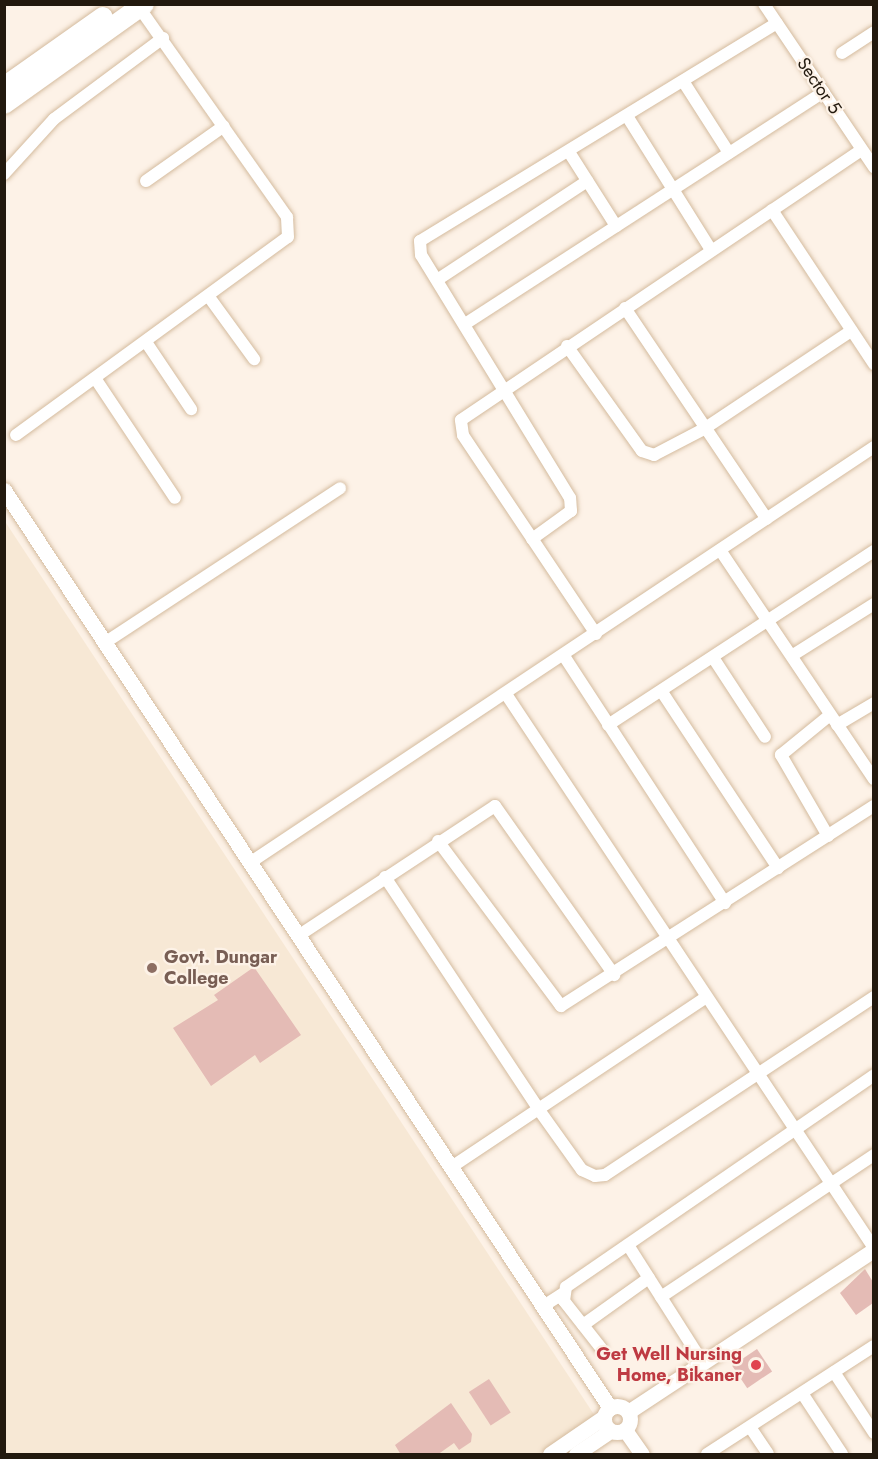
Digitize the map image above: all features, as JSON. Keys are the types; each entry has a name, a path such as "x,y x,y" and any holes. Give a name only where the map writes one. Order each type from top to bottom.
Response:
{"main road":[{"path":"4,87 135,6"},
{"path":"4,104 135,6"}],"street":[{"name":"Sector 5","path":"764,4 873,167"},
{"path":"16,435 280,246 290,228 224,126 163,38 135,6"},
{"path":"532,539 566,516 572,503 505,387 419,248 424,234 569,153 777,23"},
{"path":"842,53 873,32"},
{"path":"4,174 54,118 163,38"},
{"path":"683,81 729,153"},
{"path":"465,324 823,92"},
{"path":"627,116 711,250"},
{"path":"146,181 224,126"},
{"path":"596,634 461,427 465,414 862,150"},
{"path":"569,153 616,226"},
{"path":"437,280 587,181"},
{"path":"772,210 873,364"},
{"path":"209,297 254,359"},
{"path":"625,308 704,429 767,519"},
{"path":"567,346 647,454 666,450 704,429 852,331"},
{"path":"146,342 192,409"},
{"path":"95,378 175,498"},
{"path":"250,862 564,656 873,447"},
{"path":"106,642 340,488"},
{"path":"4,490 542,1307 612,1422 642,1455"},
{"path":"720,550 770,621 873,779"},
{"path":"608,725 714,659 873,550"},
{"path":"793,656 873,604"},
{"path":"564,656 725,903"},
{"path":"714,659 765,737"},
{"path":"662,692 778,868"},
{"path":"506,694 873,1249 628,1412 550,1455"},
{"path":"828,836 781,755 834,720 873,703"},
{"path":"438,841 556,1005 566,1005 873,806"},
{"path":"298,936 489,807 500,808 614,975"},
{"path":"385,877 539,1110 582,1170 605,1175 873,997"},
{"path":"450,1168 705,998"},
{"path":"542,1307 873,1075"},
{"path":"661,1297 873,1155"},
{"path":"628,1245 703,1363"},
{"path":"583,1325 649,1278"},
{"path":"562,1294 601,1348"},
{"path":"707,1455 873,1346"},
{"path":"834,1372 873,1433"},
{"path":"802,1393 842,1455"},
{"path":"576,1455 612,1422"},
{"path":"750,1427 768,1455"}],"shaded area":[{"name":"Govt. Dungar College","path":"4,520 595,1416 538,1454 5,1454"}],"building":[{"path":"254,967 301,1035 260,1063 255,1055 211,1086 173,1028 218,1000 214,995"},
{"path":"865,1269 873,1282 873,1303 856,1315 840,1293"},
{"path":"757,1349 772,1371 747,1388 732,1366"},
{"path":"489,1379 511,1413 491,1426 469,1392"},
{"path":"451,1403 472,1434 471,1442 459,1450 454,1443 437,1455 401,1455 395,1445"}],"place":[{"name":"Govt. Dungar College","path":"152,968"},
{"name":"Get Well Nursing Home, Bikaner","path":"756,1365"}]}
